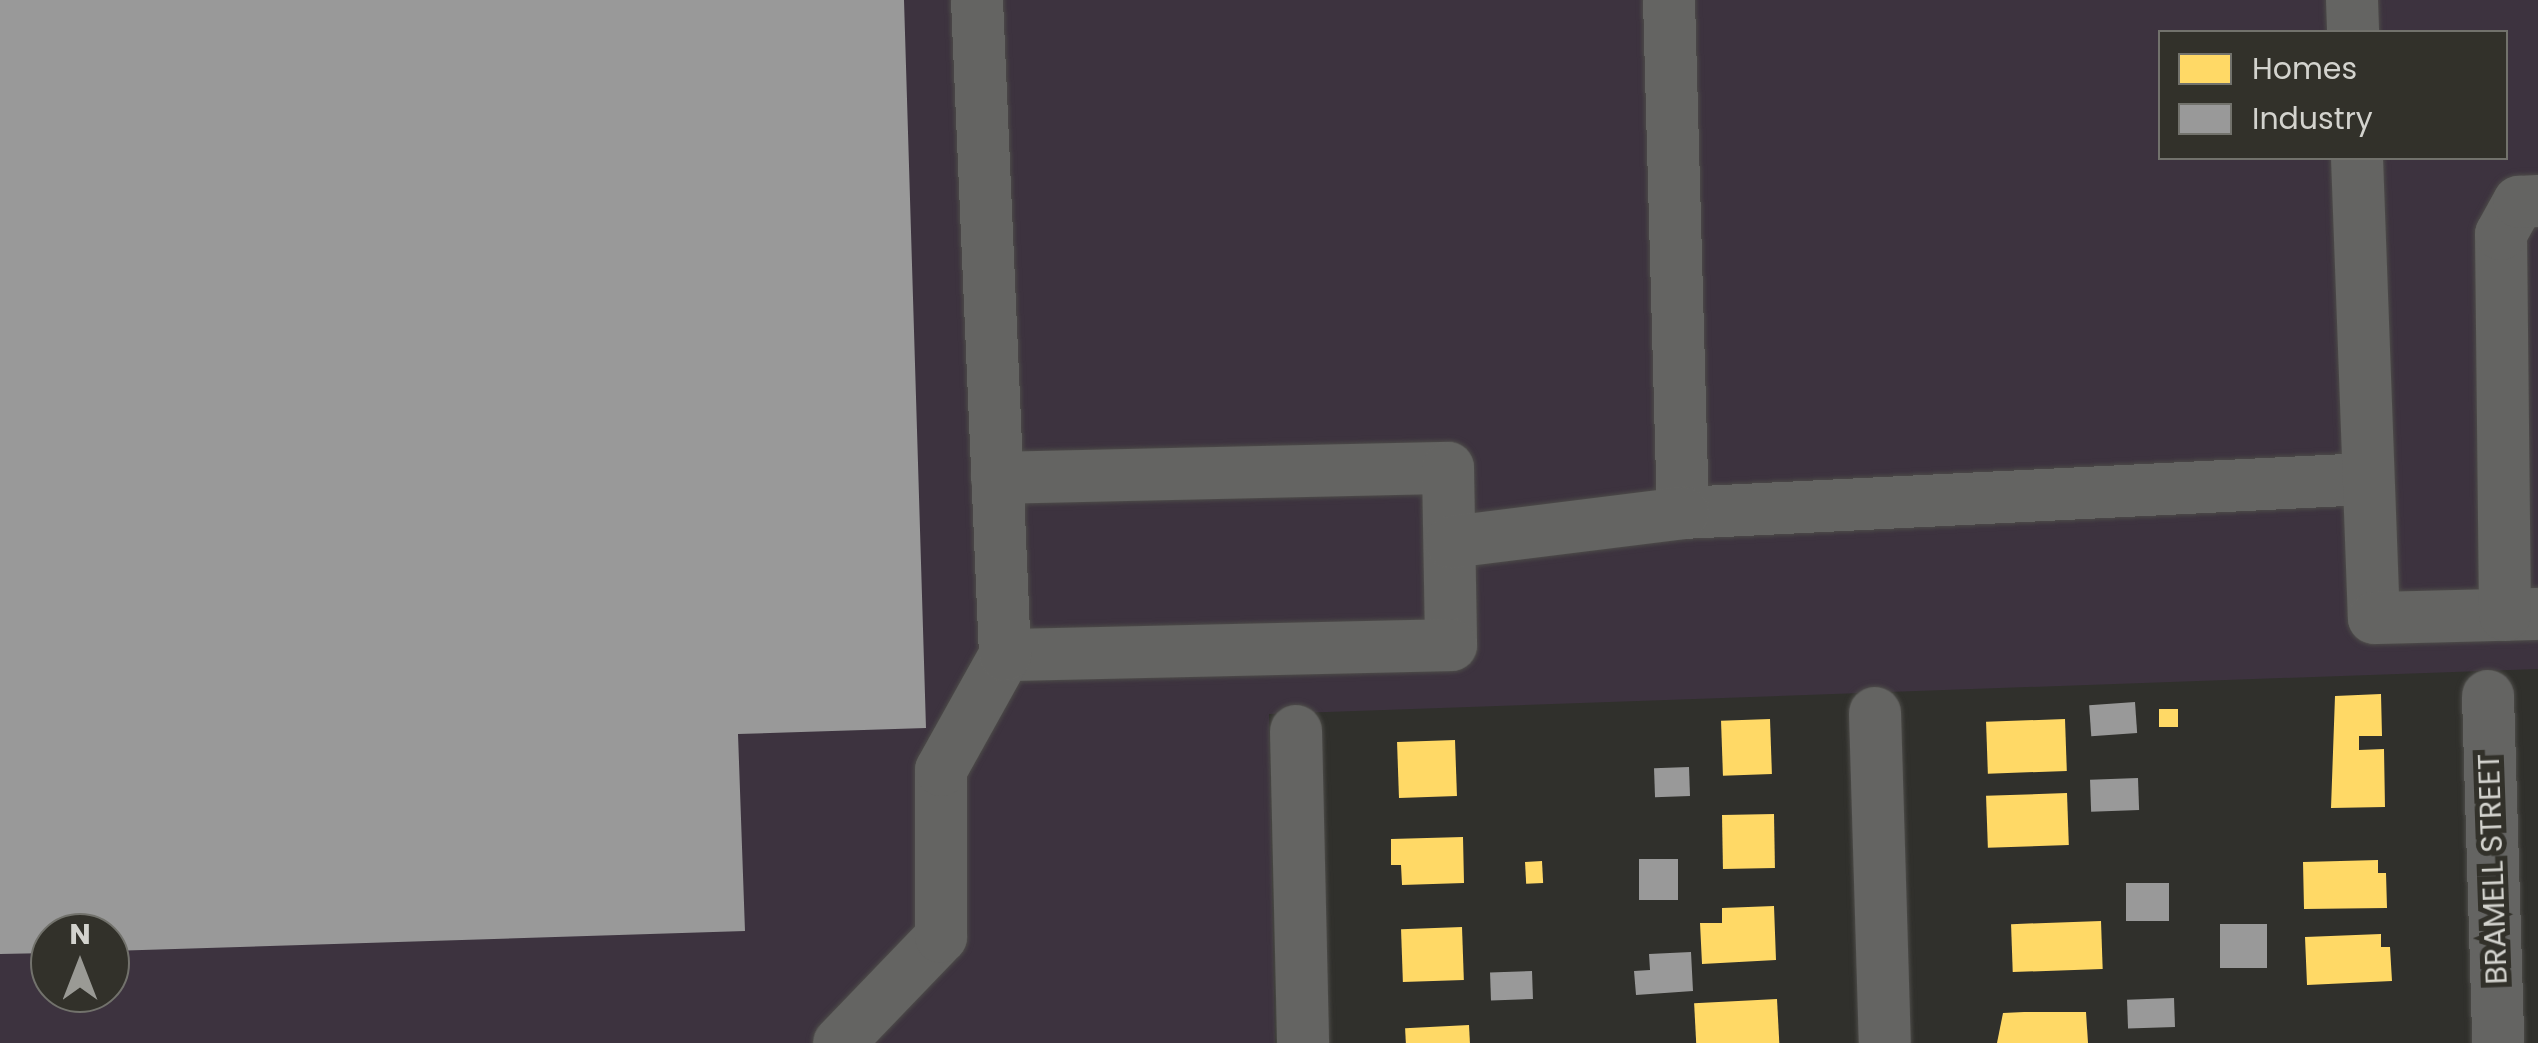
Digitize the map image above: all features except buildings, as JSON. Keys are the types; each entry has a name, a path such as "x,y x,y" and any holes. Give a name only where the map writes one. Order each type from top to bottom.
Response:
{"street":[{"path":"840,1043 942,937 942,770 1005,655 977,0"},
{"path":"1669,0 1683,513"},
{"path":"2352,0 2353,30"},
{"path":"2358,160 2366,478 2374,618 2521,615 2501,234 2519,202 2538,201"},
{"path":"997,478 1448,468 1451,645 1005,655"},
{"path":"1451,542 1683,513 2366,478"},
{"name":"BRAMELL STREET","path":"2488,696 2498,1043"},
{"path":"1875,712 1884,1043"},
{"path":"1296,731 1303,1043"}],"shaded area":[{"path":"0,0 2538,0 2538,669 1269,714 1275,1043 0,1043"}]}
